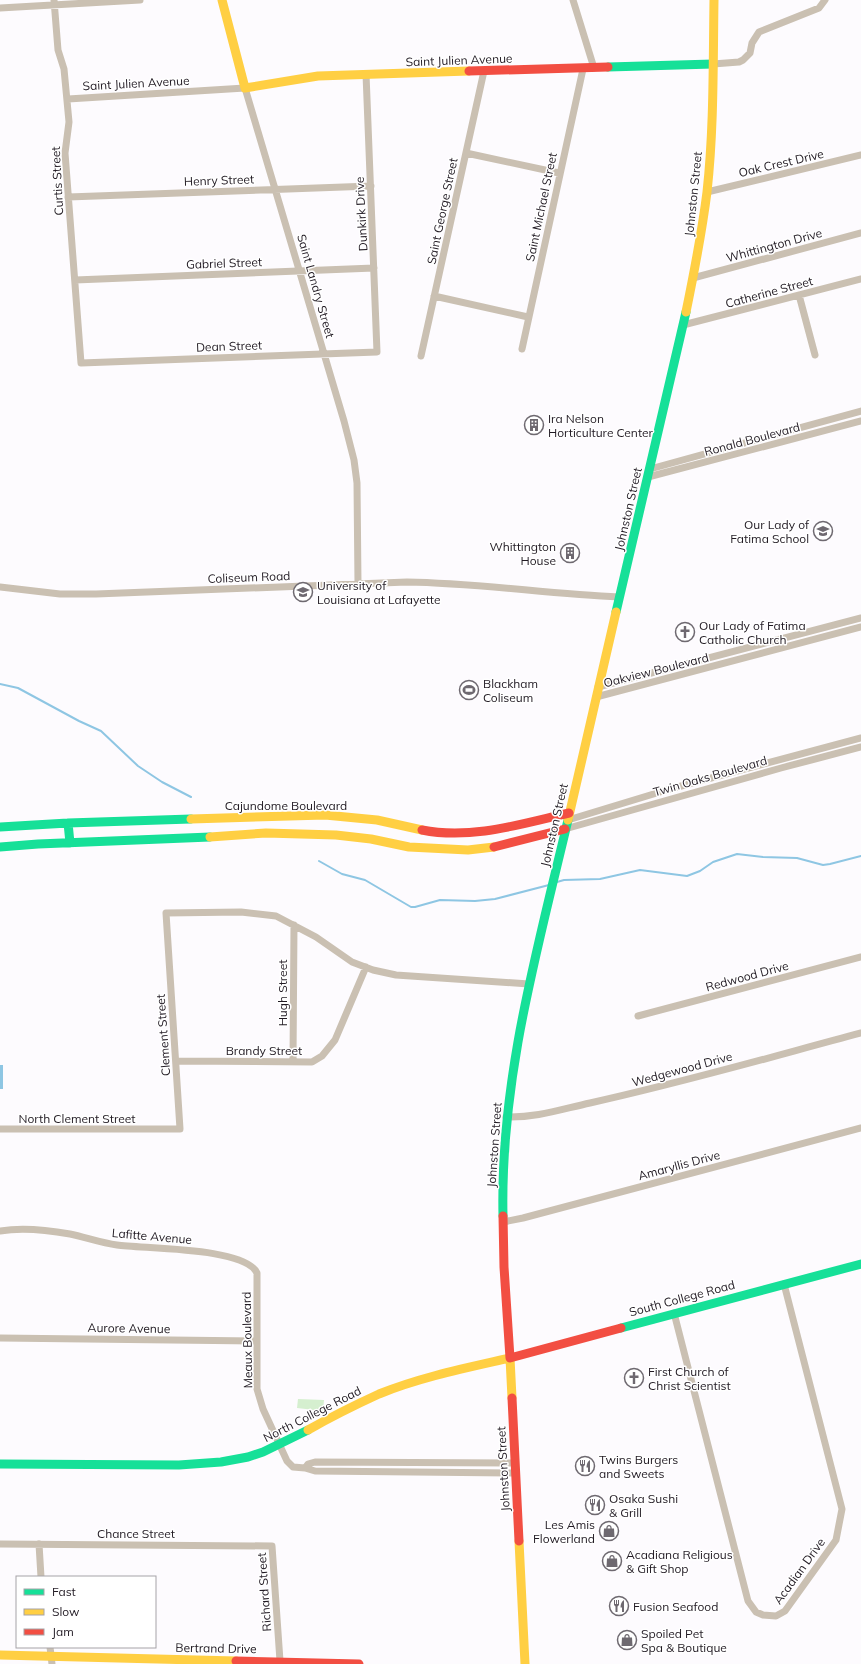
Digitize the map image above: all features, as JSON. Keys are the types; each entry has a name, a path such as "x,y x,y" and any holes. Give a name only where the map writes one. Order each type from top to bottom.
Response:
{"main road":[{"name":"Saint Landry Street","path":"222,0 245,88"},
{"name":"Johnston Street","path":"525,1664 502,1222 506,1116 515,1051 529,984 693,278 707,192 713,64 714,0"},
{"name":"Saint Julien Avenue","path":"245,88 318,76 713,64"},
{"name":"Cajundome Boulevard","path":"0,827 68,823 325,815 359,817 424,831 460,833 490,831 567,821"},
{"path":"287,816 288,834"},
{"path":"0,847 189,839 266,833 336,835 409,847 468,850 502,846 567,821"},
{"path":"68,823 70,843"},
{"name":"South College Road","path":"510,1358 861,1264"},
{"name":"North College Road","path":"0,1464 191,1465 230,1461 280,1446 379,1394 437,1375 510,1358"},
{"name":"Bertrand Drive","path":"0,1655 213,1662 280,1661 359,1664"}],"street":[{"path":"0,8 54,3 140,0"},
{"path":"573,0 594,68"},
{"name":"Saint Julien Avenue","path":"713,64 739,62 743,60 750,53 752,43 759,32 819,8 825,0"},
{"name":"Curtis Street","path":"54,3 58,50 64,69 68,99 69,122 65,153 81,362"},
{"name":"Saint Michael Street","path":"522,349 559,173 583,69"},
{"name":"Saint George Street","path":"421,356 484,71"},
{"name":"Dunkirk Drive","path":"366,74 377,352"},
{"name":"Saint Julien Avenue","path":"68,99 245,88"},
{"name":"Saint Landry Street","path":"245,88 354,460 358,506 358,584"},
{"path":"466,153 559,173"},
{"name":"Oak Crest Drive","path":"707,192 861,155"},
{"name":"Henry Street","path":"68,197 371,186"},
{"name":"Whittington Drive","path":"693,278 861,233"},
{"name":"Gabriel Street","path":"75,280 374,268"},
{"name":"Catherine Street","path":"683,325 861,279"},
{"path":"799,295 815,355"},
{"path":"434,296 528,317"},
{"name":"Dean Street","path":"81,362 377,352"},
{"name":"Ronald Boulevard","path":"648,473 759,439 861,411"},
{"name":"Ronald Boulevard","path":"648,473 761,448 861,421"},
{"path":"759,439 761,448"},
{"name":"Coliseum Road","path":"0,587 60,594 96,594 358,584 436,583 588,596 619,597"},
{"name":"Oakview Boulevard","path":"598,687 861,618"},
{"name":"Oakview Boulevard","path":"596,697 861,627"},
{"name":"Twin Oaks Boulevard","path":"567,821 670,789 861,738"},
{"name":"Twin Oaks Boulevard","path":"567,821 861,747"},
{"name":"Clement Street","path":"153,1129 180,1129 166,913 265,913 282,917 294,925"},
{"path":"294,925 316,937 346,958 366,967 396,975 529,984"},
{"name":"Hugh Street","path":"293,1062 294,925"},
{"name":"Redwood Drive","path":"638,1016 861,958"},
{"name":"Brandy Street","path":"176,1061 312,1062 322,1056 335,1040 366,967"},
{"name":"Wedgewood Drive","path":"506,1116 522,1117 548,1114 861,1033"},
{"name":"Amaryllis Drive","path":"502,1222 523,1218 861,1128"},
{"name":"North Clement Street","path":"0,1129 153,1129"},
{"name":"Lafitte Avenue","path":"0,1231 18,1229 48,1231 69,1234 116,1245 207,1252 226,1256 252,1266"},
{"name":"Meaux Boulevard","path":"252,1266 257,1273 257,1375 259,1396 280,1446 290,1465 315,1471 515,1468"},
{"name":"Acadian Drive","path":"674,1313 748,1601 756,1612 763,1616 776,1616 788,1608 836,1540 842,1509 784,1284"},
{"name":"Aurore Avenue","path":"0,1338 257,1341"},
{"path":"305,1468 308,1464 315,1462 377,1462 515,1468"},
{"path":"377,1462 378,1471"},
{"name":"Chance Street","path":"0,1544 272,1546"},
{"path":"39,1544 41,1576"},
{"name":"Richard Street","path":"272,1546 280,1661"}],"green space":[{"path":"298,1399 324,1400 323,1411 297,1408"}],"water":[{"path":"0,1065 3,1065 3,1089 0,1089"}],"waterway":[{"path":"0,684 18,688 79,721 101,731 138,766 162,782 191,797"},
{"path":"557,882 564,880 600,879 640,870 687,876 700,871 713,862 737,854 763,857 797,858 823,865 861,856"},
{"path":"319,861 342,874 365,880 411,907 440,900 475,901 495,899 549,885"}],"traffic: fast":[{"path":"608,67 713,64"},
{"path":"616,612 686,312"},
{"path":"0,827 191,819"},
{"path":"503,1216 504,1165 514,1065 533,967 568,820"},
{"path":"68,823 70,843"},
{"path":"0,847 210,837"},
{"path":"621,1328 861,1264"},
{"path":"0,1464 179,1465 221,1462 248,1457 263,1452 308,1430"}],"traffic: slow":[{"path":"222,0 245,88 318,76 469,71"},
{"path":"686,312 703,222 707,192 713,96 714,0"},
{"path":"568,820 616,612"},
{"path":"191,819 325,815 377,820 422,830"},
{"path":"210,837 266,833 336,835 371,839 409,847 468,850 494,847"},
{"path":"308,1430 361,1402 395,1388 444,1373 510,1358 512,1398"},
{"path":"519,1541 525,1664"},
{"path":"0,1655 236,1661"}],"traffic: jam":[{"path":"469,71 608,67"},
{"path":"422,830 440,833 477,832 514,826 569,813"},
{"path":"494,847 565,829"},
{"path":"503,1216 504,1267 510,1358 621,1328"},
{"path":"512,1398 519,1541"},
{"path":"236,1661 359,1664"}],"place":[{"name":"Ira Nelson Horticulture Center","path":"534,425"},
{"name":"Our Lady of Fatima School","path":"823,531"},
{"name":"Whittington House","path":"570,553"},
{"name":"University of Louisiana at Lafayette","path":"303,592"},
{"name":"Our Lady of Fatima Catholic Church","path":"685,632"},
{"name":"Blackham Coliseum","path":"469,690"},
{"name":"First Church of Christ Scientist","path":"634,1378"},
{"name":"Twins Burgers and Sweets","path":"585,1466"},
{"name":"Osaka Sushi & Grill","path":"595,1505"},
{"name":"Les Amis Flowerland","path":"609,1531"},
{"name":"Acadiana Religious & Gift Shop","path":"612,1561"},
{"name":"Fusion Seafood","path":"619,1606"},
{"name":"Spoiled Pet Spa & Boutique","path":"627,1640"}]}
